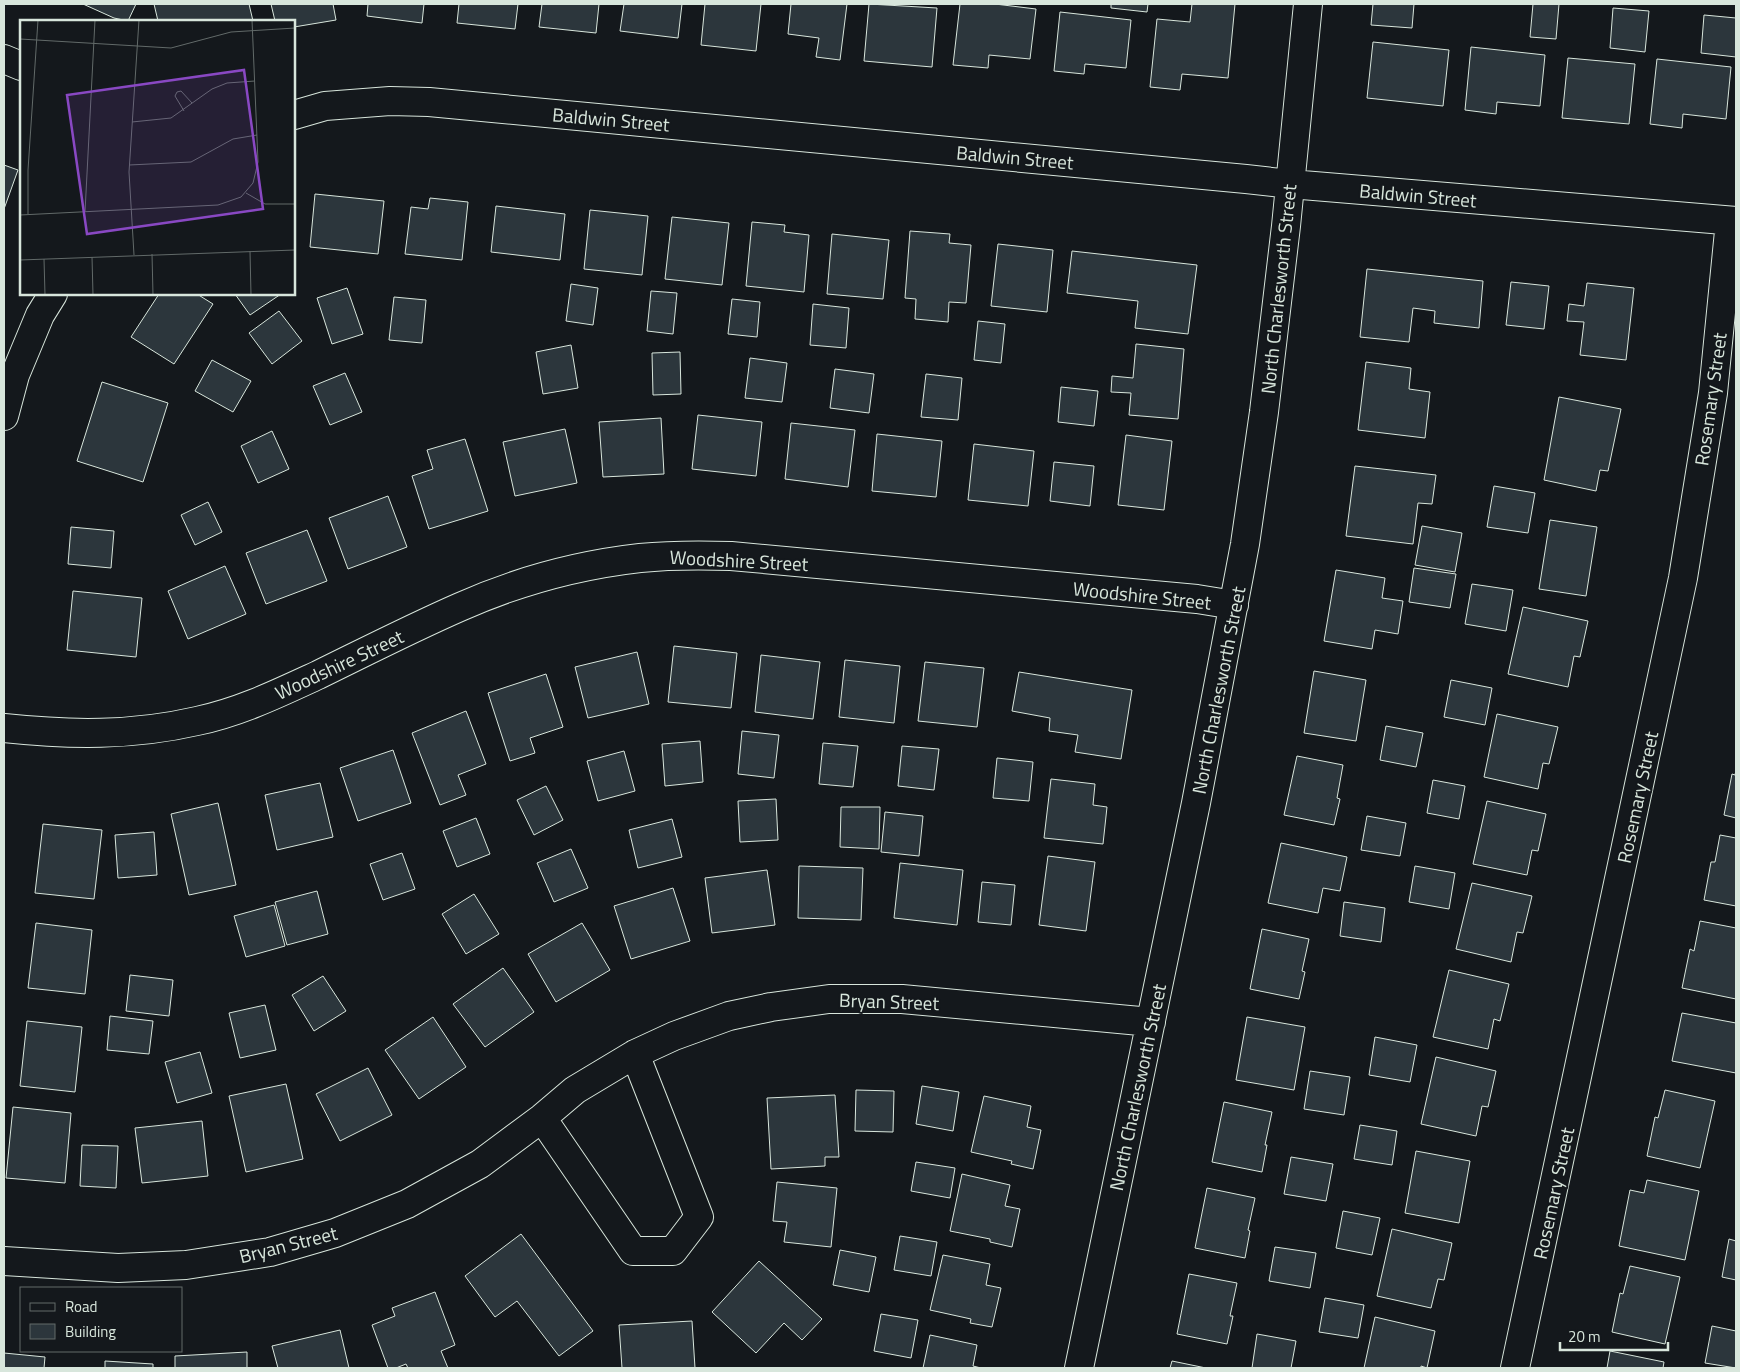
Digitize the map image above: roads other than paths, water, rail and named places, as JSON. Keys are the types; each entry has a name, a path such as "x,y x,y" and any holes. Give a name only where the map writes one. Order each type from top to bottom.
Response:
{"street":[{"name":"North Charlesworth Street","path":"1080,1368 1196,803 1245,544 1264,412 1308,4"},
{"path":"4,59 20,66"},
{"name":"Baldwin Street","path":"295,115 325,106 390,101 429,102 1290,184 1733,221"},
{"name":"Rosemary Street","path":"1515,1368 1684,578 1712,393 1733,221"},
{"path":"4,416 15,375 40,315 52,295"},
{"name":"Woodshire Street","path":"4,728 88,734 143,731 198,721 239,709 278,694 460,607 503,590 562,572 639,558 685,555 731,556 1187,598 1234,605"},
{"name":"Bryan Street","path":"4,1261 118,1268 186,1265 270,1252 335,1233 407,1204 480,1164 542,1118 575,1090 636,1054 674,1036 729,1016 771,1007 829,999 902,999 1151,1022"},
{"path":"542,1118 633,1251 673,1251 699,1217 636,1054"}]}
